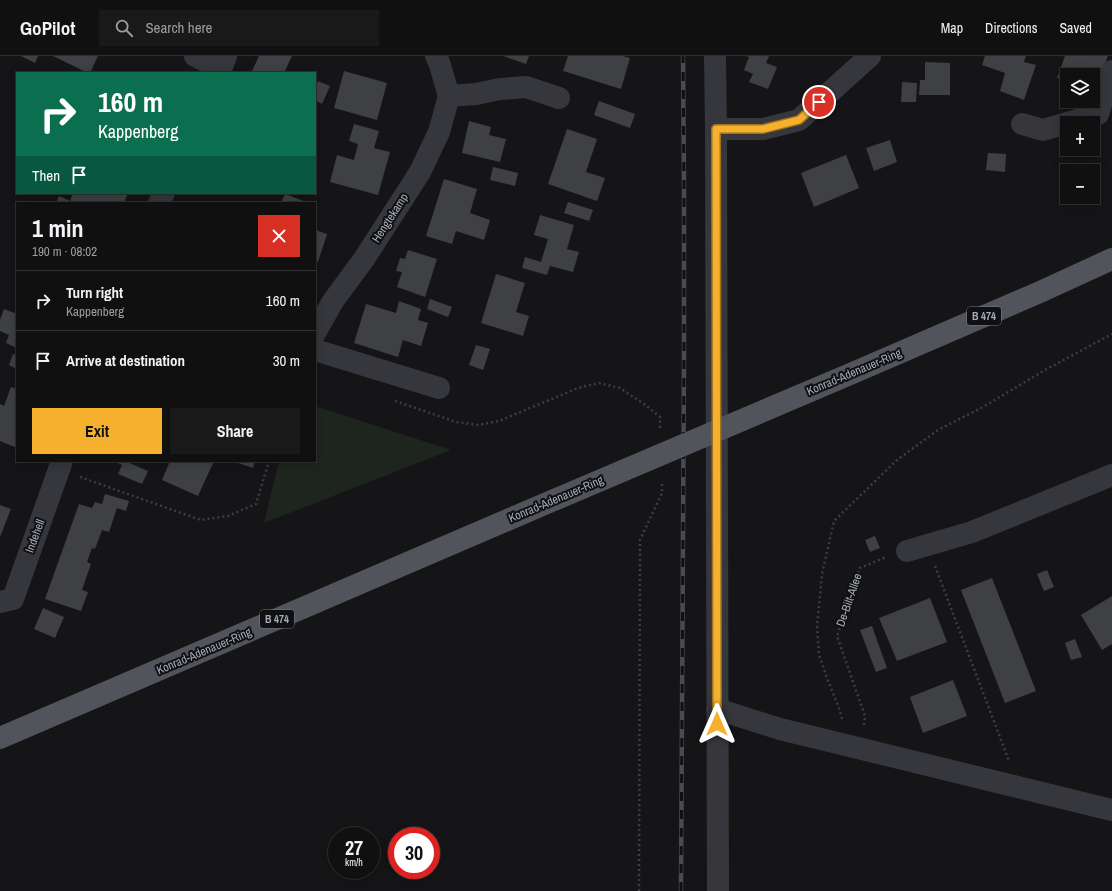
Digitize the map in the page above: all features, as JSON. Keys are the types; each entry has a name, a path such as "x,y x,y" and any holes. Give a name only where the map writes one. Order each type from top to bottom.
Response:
{"main road":[{"name":"Konrad-Adenauer-Ring","path":"0,738 855,372 1040,292 1112,259"}],"street":[{"path":"195,56 222,66"},
{"path":"436,56 449,96 526,87 558,98"},
{"path":"715,56 718,891"},
{"path":"716,129 763,129 799,120 870,56"},
{"path":"1022,124 1043,130 1098,114 1112,71"},
{"name":"Hengtekamp","path":"316,331 333,301 364,259 420,172 439,132 449,96"},
{"path":"316,350 439,388"},
{"name":"Indehell","path":"0,602 13,599 60,465"},
{"path":"917,548 972,532 1112,475"},
{"path":"717,709 780,729 1112,810"}],"path":[{"path":"854,746 819,655 817,627 822,574 834,521 897,460 938,430 983,407 1045,370 1112,334"},
{"path":"389,400 456,422 478,425 499,421 578,388 600,383 620,388 647,406"},
{"path":"60,465 201,520 228,516 256,504 269,462"},
{"path":"639,891 640,540"},
{"path":"917,548 1019,787"},
{"name":"De-Bilt-Allee","path":"854,746 865,716 837,636 860,568 883,558 917,548"}],"shaded area":[{"path":"316,406 451,450 264,523 279,462 316,462"}],"building":[{"path":"21,56 38,56 35,63"},
{"path":"53,56 98,56 90,72 86,72"},
{"path":"259,56 292,56 284,72 251,72"},
{"path":"503,56 529,56 526,64"},
{"path":"568,56 623,56 630,58 621,89 563,71"},
{"path":"746,56 769,56 766,63 777,67 768,89 749,82 753,74 744,70 749,57"},
{"path":"985,56 1026,56 1024,62 1036,65 1024,100 1000,91 1005,73 982,65"},
{"path":"1065,56 1108,56 1102,72 1100,71 1100,68 1061,68"},
{"path":"925,62 950,63 950,95 919,95 920,80 925,80"},
{"path":"1060,70 1060,79 1057,78"},
{"path":"344,71 387,83 377,120 334,108"},
{"path":"318,81 330,86 322,104 316,101 316,86"},
{"path":"902,82 917,83 916,102 901,102"},
{"path":"599,101 635,114 630,128 594,115"},
{"path":"469,121 491,127 489,135 506,139 500,162 462,153"},
{"path":"354,124 379,131 374,148 390,152 378,195 330,182 337,155 354,160 358,144 349,141"},
{"path":"567,129 597,139 586,172 605,178 597,201 548,184"},
{"path":"890,140 897,162 874,171 866,148"},
{"path":"988,153 1006,154 1005,172 986,170"},
{"path":"846,155 859,188 814,207 801,173"},
{"path":"493,167 518,173 515,186 490,180"},
{"path":"444,179 477,189 470,213 490,220 484,240 456,231 452,244 426,236"},
{"path":"73,194 128,194 124,202 56,202 59,196 70,201"},
{"path":"285,194 306,202 281,202"},
{"path":"568,202 593,210 589,221 564,213"},
{"path":"540,215 574,225 567,249 579,252 573,272 550,266 547,275 522,268 525,257 541,262 548,239 534,235"},
{"path":"316,227 318,231 327,234 318,262 316,261"},
{"path":"408,250 437,259 425,297 397,287 402,272 396,271 400,258 405,259"},
{"path":"496,274 525,283 516,312 529,316 523,336 481,323"},
{"path":"430,299 452,307 448,317 427,309"},
{"path":"399,301 421,309 418,320 428,323 421,346 403,340 398,357 354,343 366,304 396,313"},
{"path":"4,309 16,314 16,348 6,343 9,335 0,331 0,320"},
{"path":"476,345 490,349 483,370 469,365"},
{"path":"13,354 16,355 16,368 9,365"},
{"path":"11,387 16,389 16,448 0,441 0,404 4,406"},
{"path":"116,462 127,462 148,471 142,484 118,474 122,465"},
{"path":"170,462 214,462 198,496 162,480"},
{"path":"238,462 255,462 253,468"},
{"path":"105,494 129,501 126,511 117,508 109,532 102,530 95,549 92,548 87,562 91,564 82,590 88,592 81,611 45,599 79,504 92,508 95,502 102,504"},
{"path":"0,505 11,509 0,537"},
{"path":"875,536 880,548 870,552 865,540"},
{"path":"1047,570 1054,587 1044,591 1037,574"},
{"path":"992,578 1036,691 1005,703 961,590"},
{"path":"1112,596 1112,644 1102,650 1081,615"},
{"path":"930,598 947,642 897,661 879,618"},
{"path":"43,608 64,617 55,638 34,629"},
{"path":"872,626 887,668 876,672 860,630"},
{"path":"1075,639 1082,657 1071,660 1065,643"},
{"path":"953,680 967,716 923,733 910,697"}],"railway":[{"path":"681,891 684,356 683,56"}],"route":[{"path":"717,724 716,129 763,129 799,120 819,102"}]}
